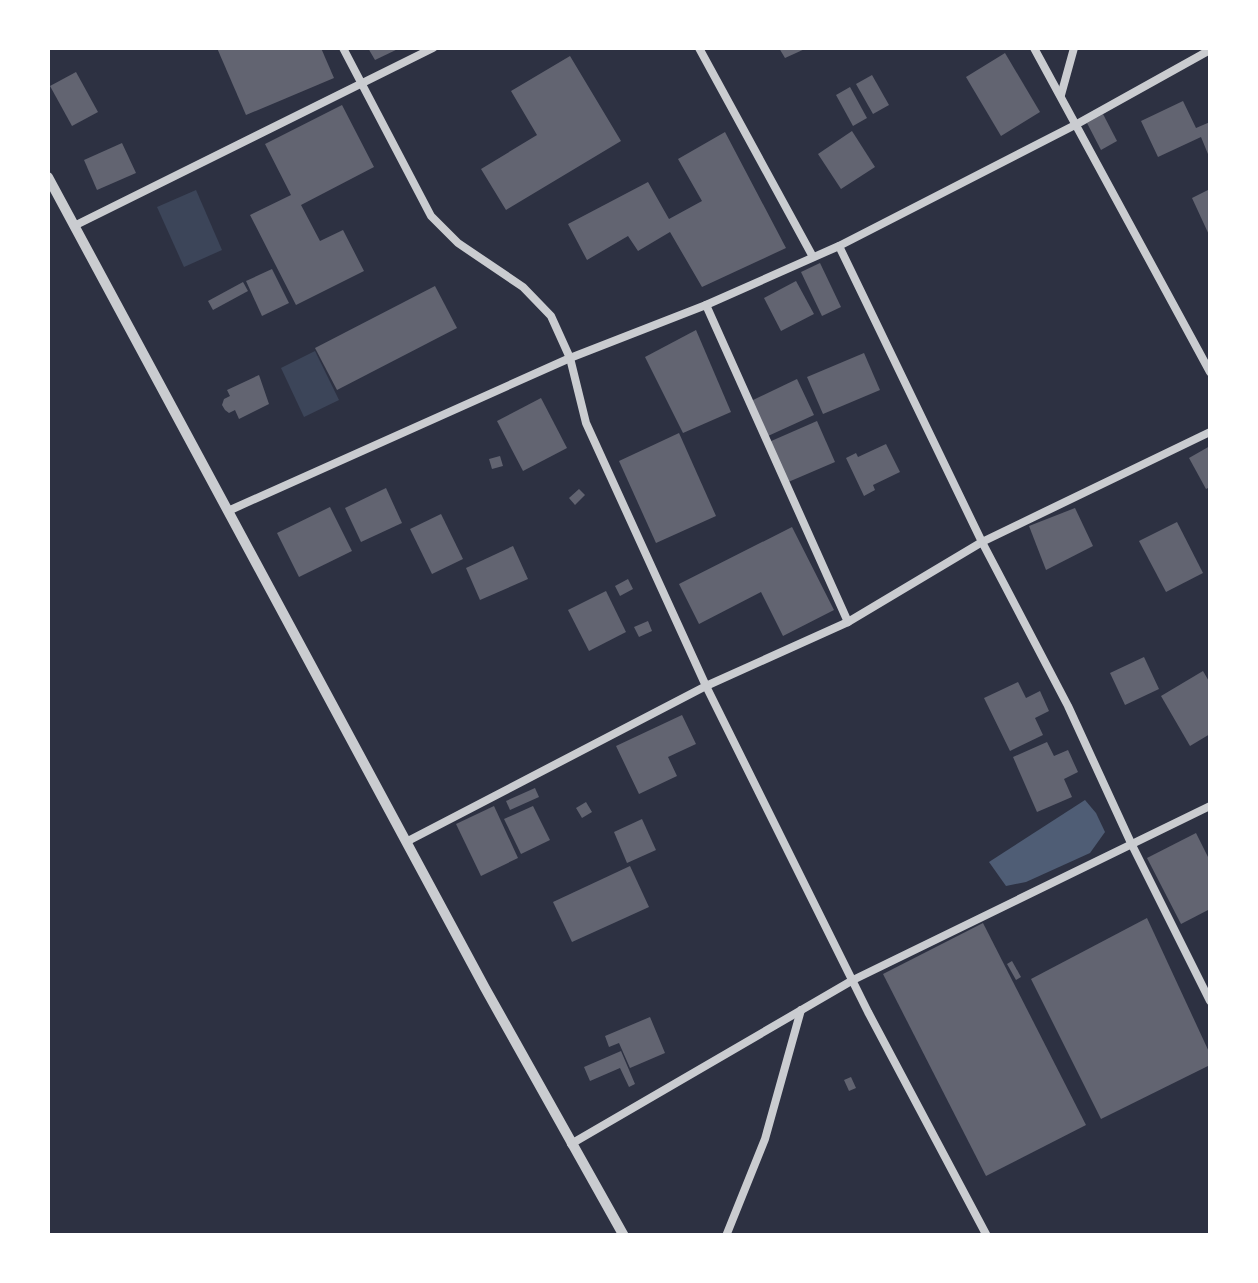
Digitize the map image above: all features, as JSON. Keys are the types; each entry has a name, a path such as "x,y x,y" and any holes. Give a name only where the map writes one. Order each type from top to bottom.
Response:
{"street":[{"path":"343,48 432,216 458,243 536,298 550,316 570,358 586,423 706,686 852,980 987,1236"},
{"path":"74,226 433,48"},
{"path":"699,48 813,257"},
{"path":"1034,48 1210,372"},
{"path":"1061,94 1074,48"},
{"path":"228,511 570,358 706,305 839,246 1077,124 1210,50"},
{"path":"48,178 406,842 624,1236"},
{"path":"839,246 1210,1001"},
{"path":"706,305 848,622"},
{"path":"406,842 706,686 848,622 982,542 1210,432"},
{"path":"571,1144 852,980 1210,806"},
{"path":"726,1236 765,1139 801,1010"}],"shaded area":[{"path":"196,190 222,250 184,267 157,207"},
{"path":"315,351 339,400 304,417 281,368"},
{"path":"1085,800 1105,832 1090,853 1026,882 1006,886 989,862"}],"building":[{"path":"217,48 321,48 334,78 246,115"},
{"path":"368,48 400,48 375,60"},
{"path":"779,48 807,48 785,58"},
{"path":"1005,53 1040,112 1001,136 966,77"},
{"path":"570,56 621,141 506,210 481,169 537,135 511,91"},
{"path":"76,72 98,112 72,126 50,86"},
{"path":"872,75 889,105 873,114 856,84"},
{"path":"850,87 867,118 853,126 836,95"},
{"path":"1183,101 1196,128 1210,122 1210,159 1201,137 1158,157 1141,121"},
{"path":"342,105 374,167 301,205 320,241 343,230 364,271 296,305 250,215 291,195 265,144"},
{"path":"1103,114 1117,141 1101,150 1087,123"},
{"path":"852,131 875,167 841,189 818,154"},
{"path":"725,132 786,248 702,287 670,232 638,251 628,236 587,260 568,224 648,182 669,219 702,201 678,159"},
{"path":"122,143 136,173 97,190 84,160"},
{"path":"1210,189 1210,237 1192,198"},
{"path":"820,263 841,307 822,316 801,272"},
{"path":"272,269 289,303 262,316 246,281"},
{"path":"796,281 814,314 781,331 764,298"},
{"path":"243,282 248,291 213,310 208,301"},
{"path":"435,286 457,328 337,390 315,348"},
{"path":"696,330 731,412 683,433 645,357"},
{"path":"864,353 880,390 823,414 807,377"},
{"path":"259,375 269,404 239,419 235,410 225,410 224,399 230,396 227,390"},
{"path":"797,379 814,415 768,436 751,401"},
{"path":"541,398 567,448 523,471 497,421"},
{"path":"817,421 835,462 786,483 769,442"},
{"path":"679,433 716,516 656,543 619,461"},
{"path":"886,444 900,472 873,485 875,490 864,496 846,458 856,453 858,457"},
{"path":"1210,446 1210,487 1206,489 1189,458"},
{"path":"500,456 503,466 492,469 489,459"},
{"path":"386,488 402,523 361,542 345,508"},
{"path":"579,489 585,495 575,505 569,498"},
{"path":"330,507 352,551 299,577 277,533"},
{"path":"1075,508 1093,546 1046,570 1029,526"},
{"path":"441,514 463,559 432,574 410,529"},
{"path":"1177,522 1203,573 1166,592 1139,541"},
{"path":"792,527 834,610 783,636 761,592 699,624 679,584"},
{"path":"513,546 528,579 480,600 466,568"},
{"path":"628,579 633,589 620,596 615,586"},
{"path":"606,591 626,632 589,651 568,610"},
{"path":"648,621 652,631 639,637 634,627"},
{"path":"1144,657 1159,689 1125,705 1110,673"},
{"path":"1203,671 1210,683 1210,734 1190,746 1161,696"},
{"path":"1018,682 1026,698 1040,691 1049,711 1035,718 1043,735 1010,751 984,698"},
{"path":"682,715 696,744 668,757 677,776 639,794 616,746"},
{"path":"1047,742 1054,756 1068,750 1078,772 1064,779 1072,797 1037,812 1013,757"},
{"path":"535,788 539,797 510,810 506,801"},
{"path":"586,802 592,812 582,818 576,808"},
{"path":"494,806 518,858 481,876 456,824"},
{"path":"533,806 550,840 521,854 504,819"},
{"path":"642,819 656,850 627,863 614,832"},
{"path":"1196,833 1210,861 1210,909 1181,924 1147,858"},
{"path":"630,866 649,907 572,942 553,902"},
{"path":"1147,918 1210,1054 1210,1065 1101,1119 1031,979"},
{"path":"983,923 1086,1125 986,1176 883,974"},
{"path":"1012,961 1021,977 1016,980 1007,964"},
{"path":"650,1017 665,1053 630,1068 619,1043 609,1047 605,1036"},
{"path":"621,1051 635,1084 629,1087 620,1068 590,1081 584,1067"},
{"path":"851,1077 856,1088 849,1091 844,1080"}]}
